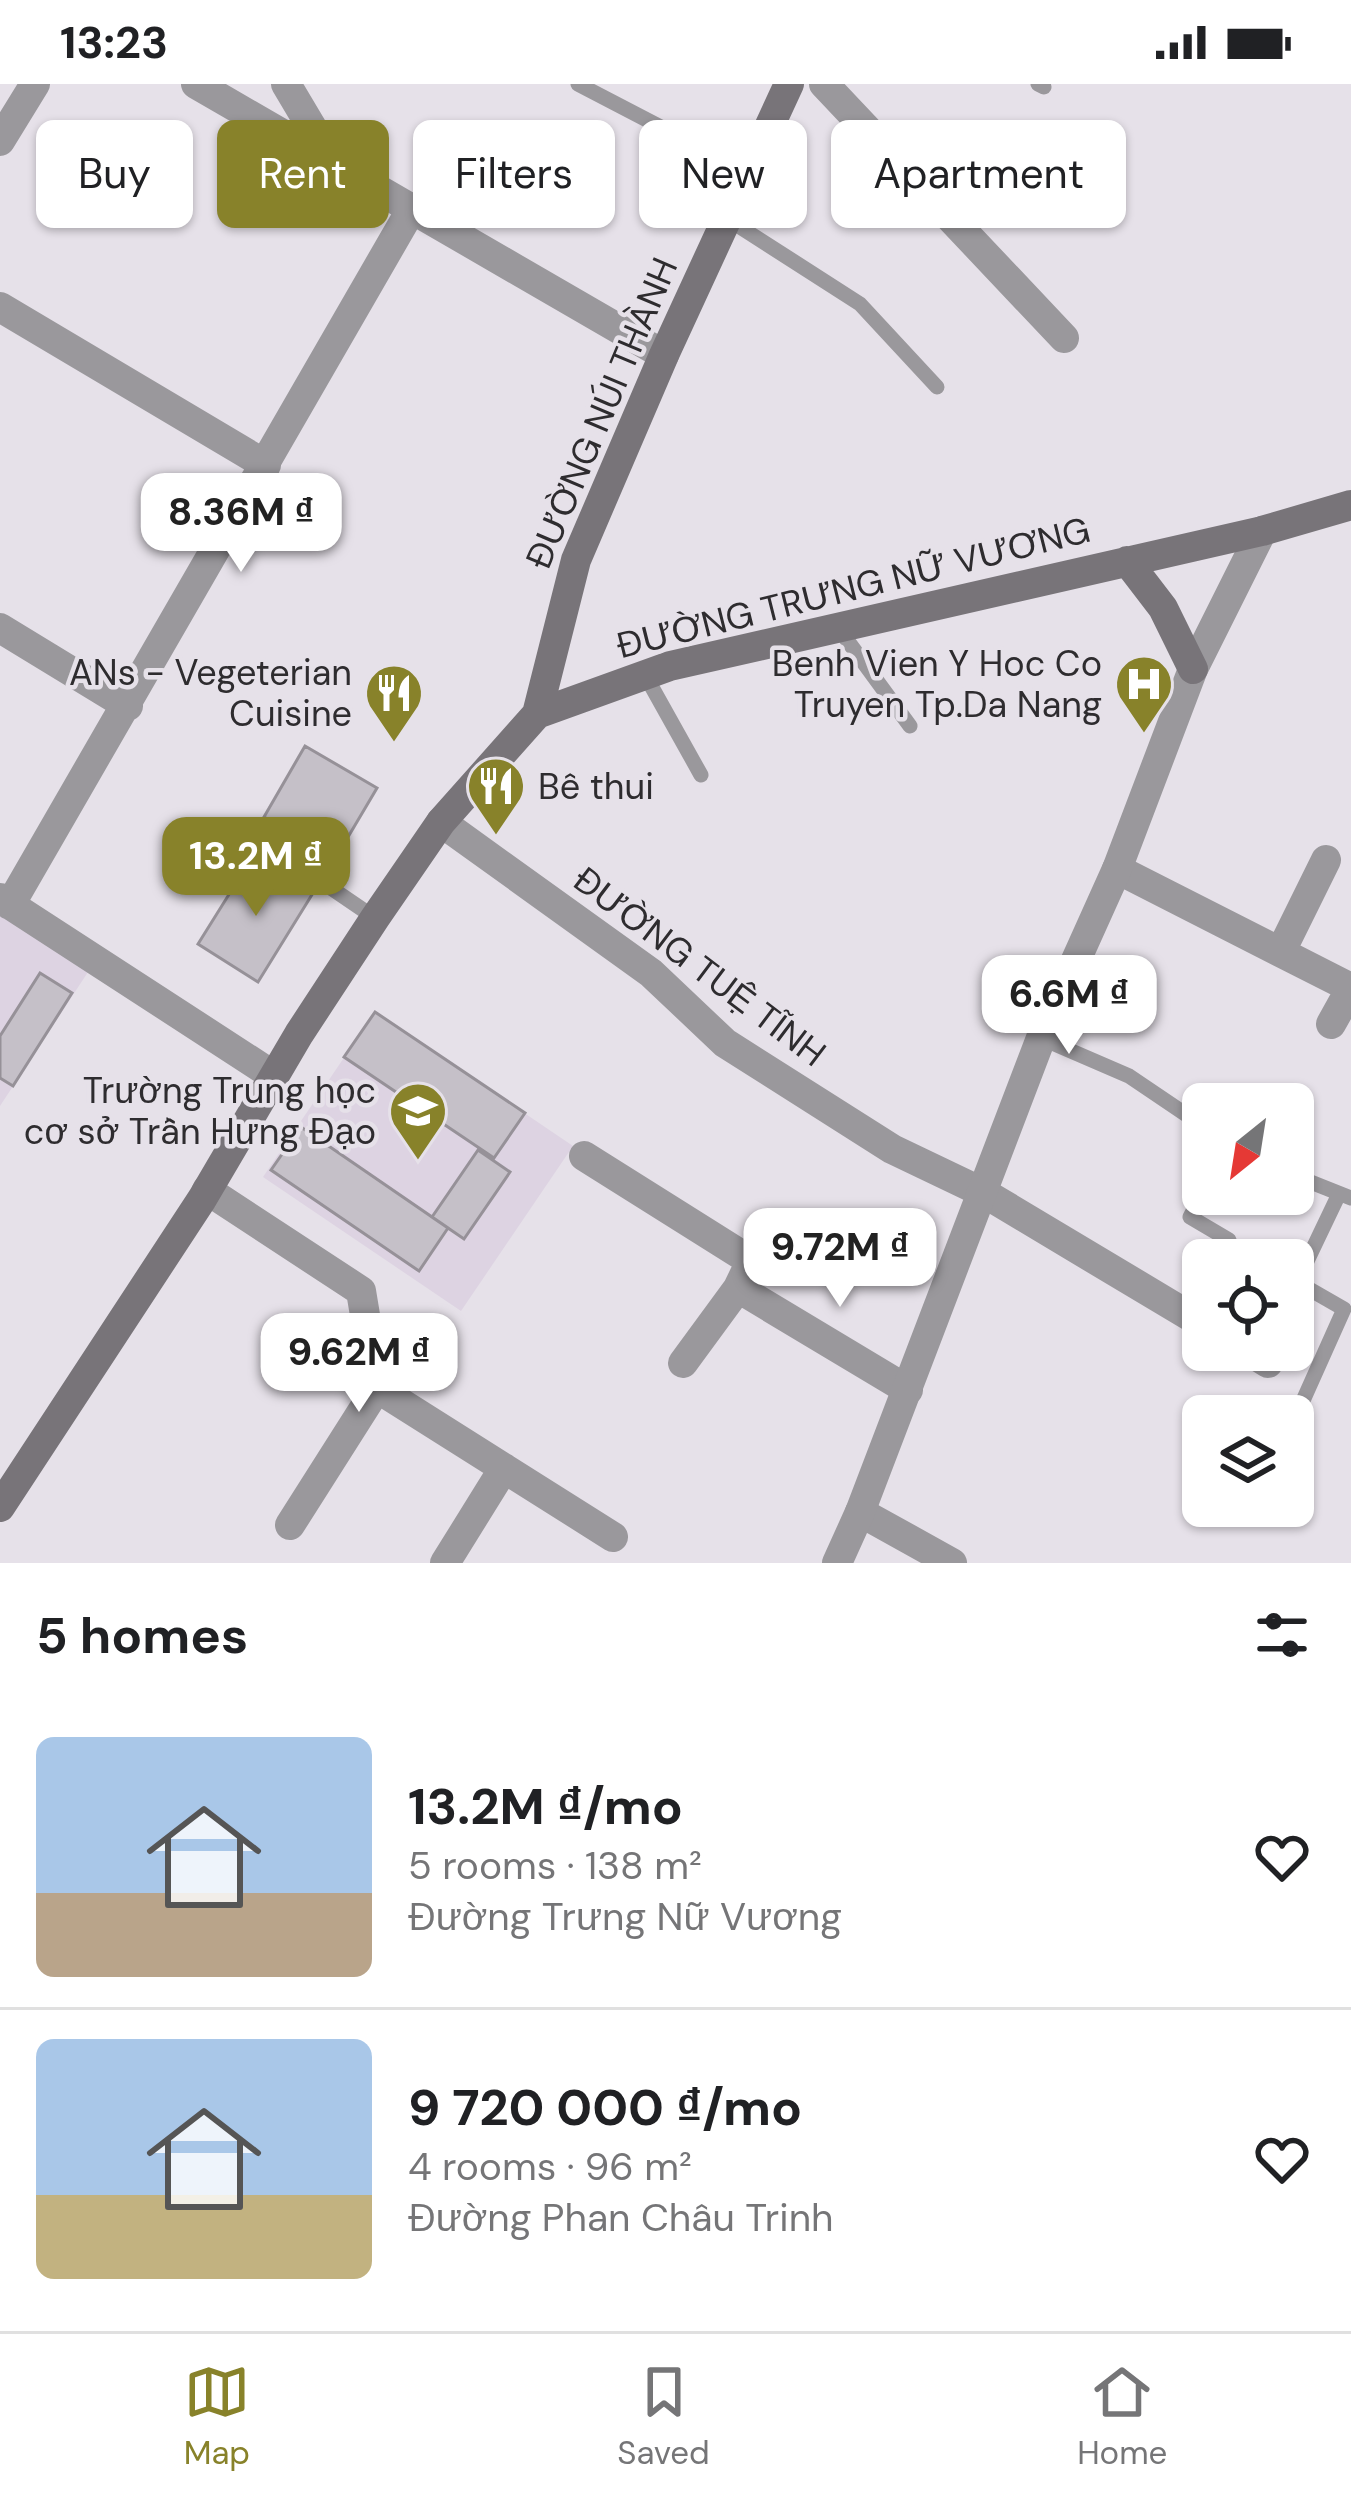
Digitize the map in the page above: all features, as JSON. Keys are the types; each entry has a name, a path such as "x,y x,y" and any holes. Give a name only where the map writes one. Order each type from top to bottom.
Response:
{"main road":[{"name":"ĐƯỜNG NÚI THÀNH","path":"772,120 790,84"},
{"name":"ĐƯỜNG NÚI THÀNH","path":"538,714 577,560 722,228"},
{"name":"ĐƯỜNG TRƯNG NỮ VƯƠNG","path":"4,1493 206,1190 375,918 441,822 538,714 643,673 1262,531 1351,505"},
{"path":"1127,561 1163,608 1193,669"}],"street":[{"path":"0,141 34,84"},
{"path":"196,84 258,120"},
{"path":"286,84 307,120"},
{"path":"824,84 1064,338"},
{"path":"389,197 664,356"},
{"path":"274,1076 5,901 128,706 411,210"},
{"path":"0,308 266,465"},
{"path":"837,1563 1041,1038 1117,869 1193,669 1262,531"},
{"path":"0,628 128,706"},
{"name":"ĐƯỜNG TUỆ TĨNH","path":"441,822 650,973 725,1043 892,1149 984,1192 1182,1311"},
{"path":"1280,951 1326,860"},
{"path":"1117,869 1351,988 1331,1024"},
{"path":"584,1156 751,1261 738,1288 683,1363"},
{"path":"206,1190 362,1291 377,1388 290,1526"},
{"path":"738,1288 908,1390"},
{"path":"377,1388 614,1537"},
{"path":"445,1563 504,1468"},
{"path":"860,1512 952,1563"}],"lane":[{"path":"578,84 647,120"},
{"path":"742,228 860,304 937,387"},
{"path":"838,629 910,726"},
{"path":"643,673 701,776"},
{"path":"262,841 375,918"},
{"path":"1041,1038 1129,1076 1182,1112"},
{"path":"1306,1395 1343,1309 1297,1282 1345,1196 1314,1183"},
{"path":"1191,1215 1227,1239"}],"shaded area":[{"path":"0,911 90,969 0,1106"},
{"name":"Trường Trung học cơ sở Trần Hưng Đạo","path":"375,1012 573,1146 461,1311 263,1177"}],"building":[{"path":"305,746 377,788 335,859 264,817"},
{"path":"253,856 313,893 258,982 198,944"},
{"path":"40,973 72,993 13,1086 0,1078 0,1036"},
{"path":"375,1012 525,1113 494,1158 344,1057"},
{"path":"301,1127 448,1228 419,1271 271,1170"},
{"path":"478,1150 510,1172 464,1239 432,1217"}],"place":[{"name":"Benh Vien Y Hoc Co Truyen Tp.Da Nang","path":"1144,735"},
{"name":"ANs - Vegeterian Cuisine","path":"394,744"},
{"name":"Bê thui","path":"496,837"},
{"name":"Trường Trung học cơ sở Trần Hưng Đạo","path":"418,1162"}]}
